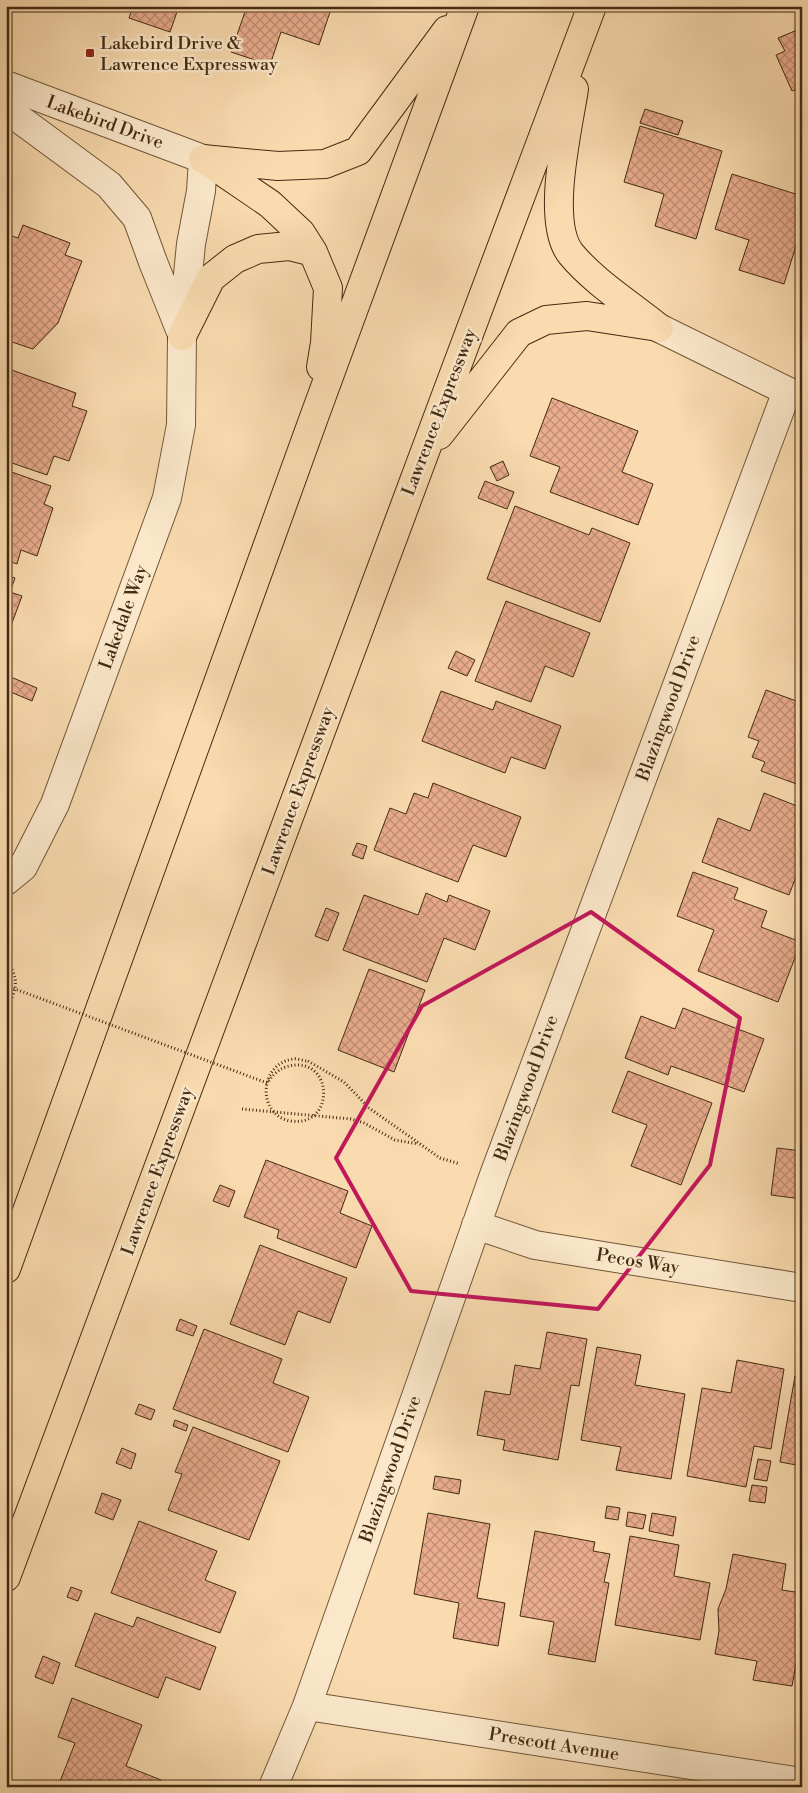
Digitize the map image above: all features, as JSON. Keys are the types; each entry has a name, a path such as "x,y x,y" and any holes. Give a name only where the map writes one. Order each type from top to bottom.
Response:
{"highway":[{"path":"203,159 278,166 325,164 358,151 464,6"},
{"path":"6,1269 464,6"},
{"name":"Lawrence Expressway","path":"6,1577 421,458 497,262 592,6"},
{"path":"582,32 558,192 560,225 570,252 581,264 659,328"},
{"path":"203,159 270,204 301,233 313,252 328,288 325,343 313,420"},
{"path":"182,336 211,278 235,259 258,249 289,246 313,252"},
{"path":"421,458 519,333 546,320 587,316 659,328"}],"street":[{"name":"Lakebird Drive","path":"6,85 203,159"},
{"name":"Lakedale Way","path":"6,109 109,185 138,218 152,262 182,336"},
{"name":"Lakedale Way","path":"6,880 23,867 55,804 167,498 182,425 182,336 191,244 201,191 203,159"},
{"path":"659,328 794,394"},
{"name":"Blazingwood Drive","path":"273,1787 306,1706 476,1225 794,394"},
{"name":"Pecos Way","path":"476,1225 535,1244 802,1288"},
{"name":"Prescott Avenue","path":"306,1706 802,1782"}],"path":[{"path":"6,961 11,966 15,978 15,990 6,1005"},
{"path":"6,987 16,989 258,1079 267,1083 276,1071 290,1065 304,1066 317,1074 324,1087 324,1102 316,1115 303,1121 288,1121 276,1114 267,1102 265,1088 267,1081 270,1074 280,1063 294,1059 308,1061 344,1082 370,1108 440,1158"},
{"path":"242,1109 351,1119 364,1123 395,1140 421,1145"}],"highlighted area":[{"path":"591,912 740,1018 710,1165 598,1309 411,1291 336,1158 422,1006"}],"building":[{"path":"133,6 179,6 170,32 129,18"},
{"path":"247,6 332,6 319,45 281,32 270,65 231,52"},
{"path":"802,28 802,87 792,91 776,55 785,51 778,38"},
{"path":"645,109 683,121 678,135 640,123"},
{"path":"640,126 722,151 696,239 655,226 664,194 624,182"},
{"path":"732,174 802,196 802,227 784,284 739,270 749,240 715,229"},
{"path":"23,225 70,243 65,255 82,261 58,323 33,349 6,340 6,234 18,238"},
{"path":"6,368 76,393 72,406 87,411 69,461 54,456 47,475 6,461"},
{"path":"552,398 638,431 622,472 653,484 638,525 550,492 560,467 530,456"},
{"path":"503,461 509,475 497,481 490,467"},
{"path":"6,470 51,486 44,504 53,508 37,556 21,550 17,564 6,560"},
{"path":"485,481 514,492 507,509 478,498"},
{"path":"515,506 589,535 592,528 630,543 600,622 487,579"},
{"path":"6,575 15,578 10,592 22,596 6,639"},
{"path":"506,601 590,633 573,677 545,666 531,702 475,681"},
{"path":"456,651 475,660 467,676 448,668"},
{"path":"6,675 37,688 32,701 6,690"},
{"path":"766,690 802,703 802,786 761,771 765,762 752,757 759,741 748,737"},
{"path":"441,691 493,710 496,701 561,726 545,769 511,757 505,773 422,741"},
{"path":"433,783 521,817 506,857 473,845 458,882 374,850 390,808 406,814 414,793 428,798"},
{"path":"764,793 802,808 802,861 789,895 702,862 718,818 750,831"},
{"path":"357,843 367,846 363,859 352,855"},
{"path":"693,872 738,888 734,899 767,911 761,927 801,942 778,1002 698,971 714,930 677,916"},
{"path":"426,893 447,902 449,895 490,911 475,950 444,938 427,982 343,950 364,895 418,915"},
{"path":"326,908 339,913 328,941 315,936"},
{"path":"369,969 425,990 394,1072 338,1050"},
{"path":"683,1008 764,1039 744,1092 671,1066 668,1075 625,1058 641,1016 675,1029"},
{"path":"628,1071 712,1103 681,1185 631,1166 647,1125 612,1112"},
{"path":"777,1148 802,1151 802,1199 771,1195"},
{"path":"266,1160 348,1191 340,1213 372,1226 356,1268 277,1238 279,1230 244,1217"},
{"path":"220,1185 235,1191 229,1207 213,1201"},
{"path":"260,1245 347,1278 330,1323 298,1311 285,1345 230,1324"},
{"path":"180,1319 197,1326 193,1336 176,1330"},
{"path":"204,1329 282,1359 273,1383 309,1397 288,1452 173,1409"},
{"path":"547,1332 587,1339 579,1386 571,1385 558,1460 503,1450 505,1440 477,1435 485,1391 510,1395 515,1365 540,1369"},
{"path":"597,1347 641,1355 635,1385 685,1394 671,1479 616,1470 621,1447 581,1440"},
{"path":"737,1360 784,1369 771,1449 754,1446 746,1487 687,1476 702,1388 731,1393"},
{"path":"795,1376 802,1377 802,1466 780,1462"},
{"path":"139,1404 155,1410 151,1420 135,1414"},
{"path":"175,1420 188,1425 186,1431 173,1426"},
{"path":"193,1427 280,1461 249,1540 168,1510 182,1474 175,1472"},
{"path":"122,1448 136,1454 131,1469 116,1463"},
{"path":"758,1459 771,1461 767,1481 754,1479"},
{"path":"435,1476 461,1480 459,1494 433,1489"},
{"path":"752,1485 767,1487 765,1503 749,1501"},
{"path":"102,1493 121,1500 113,1520 95,1513"},
{"path":"607,1506 620,1508 618,1520 605,1518"},
{"path":"628,1512 646,1515 643,1529 626,1526"},
{"path":"428,1513 490,1524 477,1598 505,1603 498,1646 453,1638 459,1603 414,1594"},
{"path":"652,1513 676,1517 673,1536 649,1531"},
{"path":"139,1521 217,1551 205,1580 236,1592 220,1633 111,1593"},
{"path":"535,1531 595,1542 593,1551 610,1554 604,1582 609,1583 595,1662 548,1654 554,1622 520,1616"},
{"path":"630,1536 679,1545 674,1576 710,1583 700,1640 615,1625"},
{"path":"733,1554 786,1564 782,1590 802,1593 802,1632 792,1686 753,1680 757,1661 715,1654 719,1631 718,1609 726,1589"},
{"path":"71,1587 82,1591 78,1601 67,1597"},
{"path":"95,1613 133,1627 137,1617 216,1647 200,1690 166,1677 158,1698 75,1666"},
{"path":"43,1656 60,1663 53,1684 35,1677"},
{"path":"72,1698 142,1725 126,1766 161,1780 158,1787 66,1787 59,1784 75,1743 58,1737"}],"place":[{"name":"Lakebird Drive & Lawrence Expressway","path":"90,53"}]}
